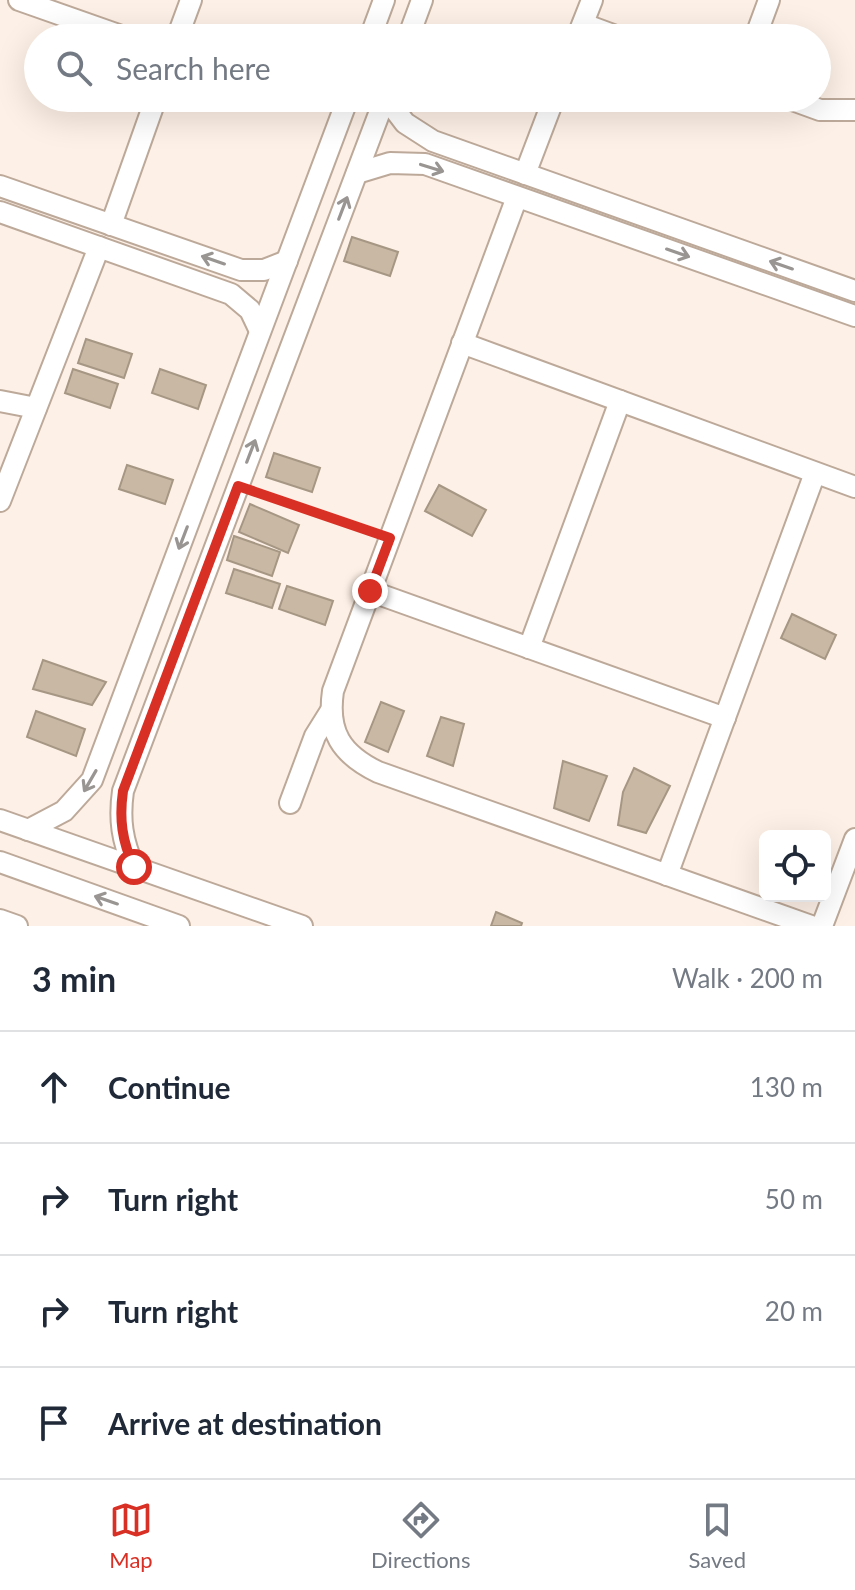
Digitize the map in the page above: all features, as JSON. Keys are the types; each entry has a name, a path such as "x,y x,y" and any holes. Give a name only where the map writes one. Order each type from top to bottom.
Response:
{"street":[{"path":"19,0 46,5 93,24"},
{"path":"182,24 191,0"},
{"path":"375,24 384,0"},
{"path":"413,24 422,0"},
{"path":"583,24 592,0"},
{"path":"760,24 769,0"},
{"path":"831,110 855,110"},
{"path":"111,225 151,112"},
{"path":"28,830 64,811 92,780 343,112"},
{"path":"134,867 125,849 121,830 123,791 381,112"},
{"path":"397,112 405,123 433,141 855,291"},
{"path":"525,174 549,112"},
{"path":"357,173 390,163 425,164 855,316"},
{"path":"0,186 241,270 264,270 287,261"},
{"path":"290,803 315,736 330,712 333,691 517,197"},
{"path":"0,212 231,294 250,310 260,331"},
{"path":"0,501 99,247"},
{"path":"462,343 855,487"},
{"path":"0,401 36,408"},
{"path":"529,648 620,401"},
{"path":"667,875 815,473"},
{"path":"370,591 725,718"},
{"path":"330,712 344,749 359,763 378,772 811,926"},
{"path":"0,820 302,926"},
{"path":"822,926 855,839"},
{"path":"0,862 179,926"},
{"path":"0,920 17,926"}],"path":[{"path":"238,486 390,538"}],"building":[{"path":"352,237 398,252 390,276 344,261"},
{"path":"86,339 132,354 124,378 78,363"},
{"path":"73,369 118,384 110,408 65,393"},
{"path":"160,369 206,385 198,409 152,393"},
{"path":"274,453 320,468 312,492 266,477"},
{"path":"127,465 173,480 165,504 119,489"},
{"path":"439,485 486,510 472,536 425,511"},
{"path":"250,504 299,525 288,553 239,532"},
{"path":"234,536 280,552 272,576 227,560"},
{"path":"234,569 280,584 272,608 226,593"},
{"path":"287,586 333,601 325,625 279,609"},
{"path":"792,614 836,635 825,659 781,638"},
{"path":"43,660 106,682 92,705 33,689"},
{"path":"381,702 404,711 388,752 365,742"},
{"path":"36,711 85,729 76,756 27,737"},
{"path":"441,717 464,724 453,766 427,756"},
{"path":"563,761 607,776 589,821 554,808"},
{"path":"634,768 670,786 646,833 618,825 623,792"},
{"path":"496,912 522,923 521,926 491,926"}],"route":[{"path":"134,867 125,849 121,830 123,791 238,486 390,538 370,591"}]}
